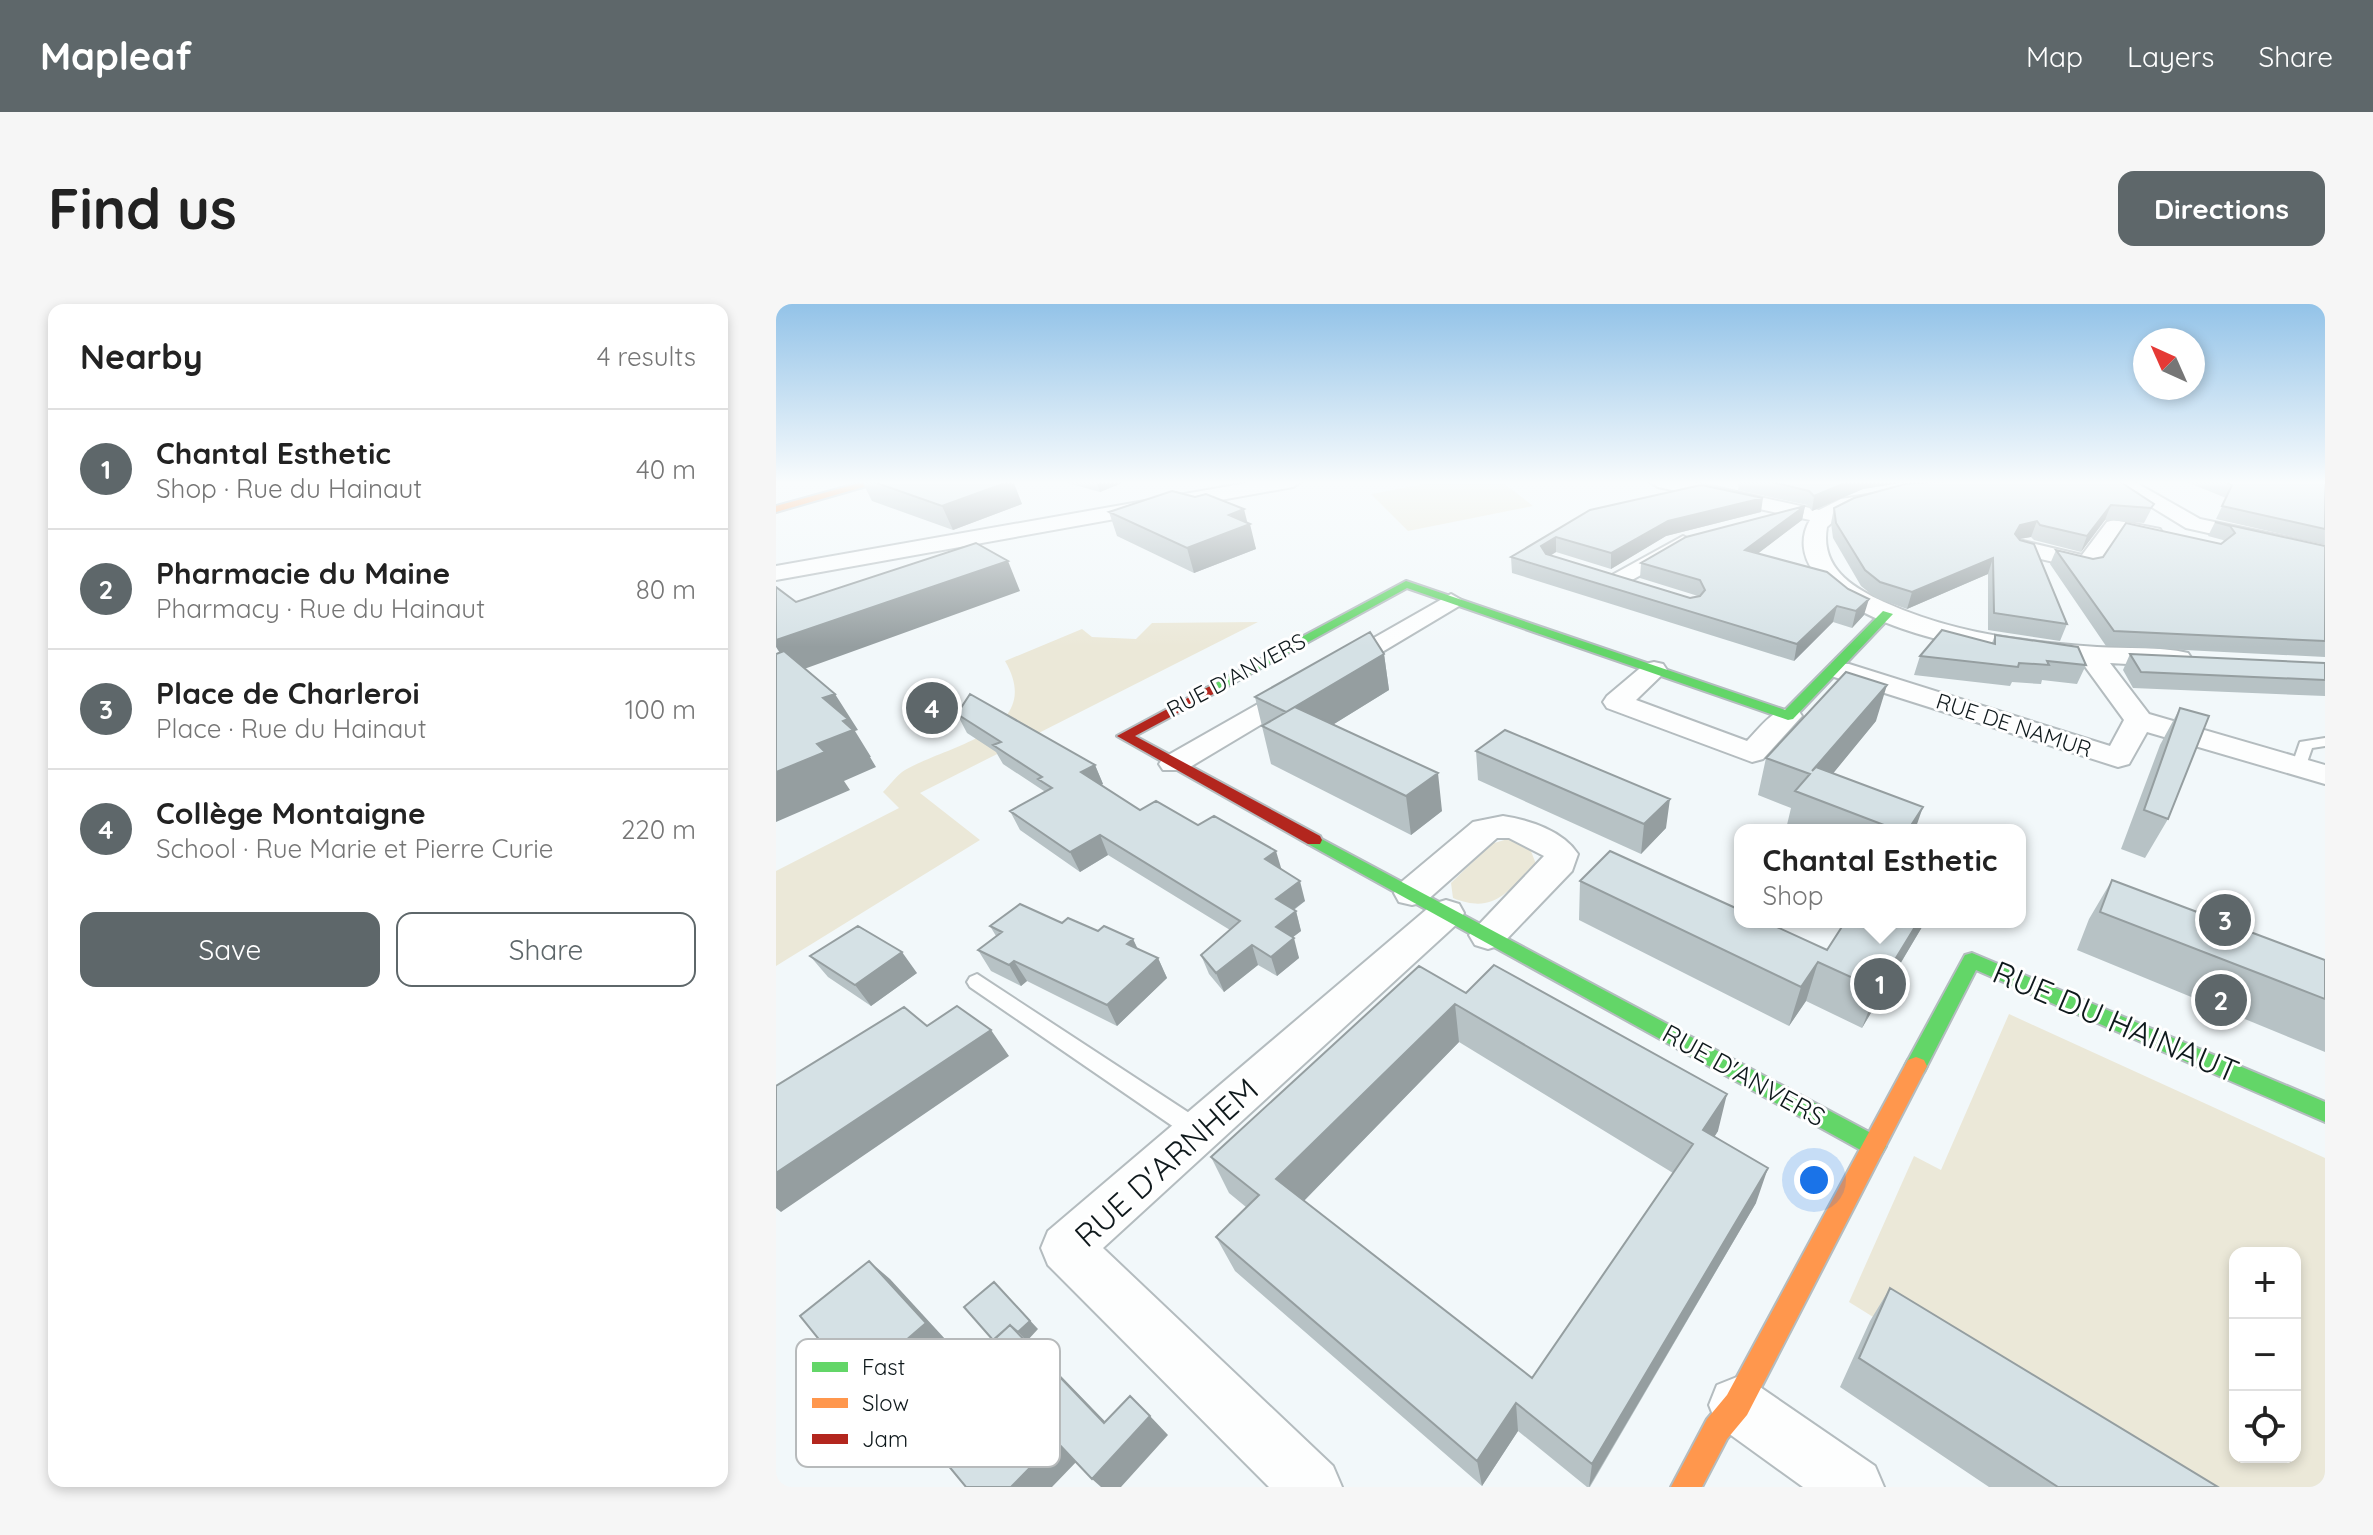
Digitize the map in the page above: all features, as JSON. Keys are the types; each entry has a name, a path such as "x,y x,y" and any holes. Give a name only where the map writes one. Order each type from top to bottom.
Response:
{"street":[{"path":"776,573 983,536"},
{"path":"1644,590 1608,578 1675,544 1703,536"},
{"path":"1814,536 1813,553 1825,572 1847,592 1887,614 1969,640 2016,648 2197,660"},
{"path":"2023,548 2088,563 2107,536"},
{"path":"2163,536 2325,572"},
{"path":"2251,536 2325,552"},
{"name":"RUE D'ANVERS","path":"1788,716 1406,584 1124,736 1874,1146"},
{"path":"1174,764 1451,601"},
{"path":"1654,670 1617,702 1752,753 1887,614"},
{"path":"2089,654 2139,720 2312,772"},
{"name":"RUE DE NAMUR","path":"1835,669 2118,758 2139,720"},
{"name":"RUE D'ARNHEM","path":"1312,1487 1066,1248 1449,914"},
{"name":"RUE DU HAINAUT","path":"1686,1487 1717,1429 1737,1405 1972,960 2325,1112"},
{"path":"1737,1405 1854,1487"}],"lane":[{"path":"2312,772 2305,745 2325,742"},
{"path":"977,982 1198,1131"}],"shaded area":[{"path":"1258,622 920,793 980,840 776,966 776,871 899,808 883,792 902,772 966,743 1003,720 1013,704 1014,685 1005,661 1082,629 1092,637 1136,639 1152,623"},
{"path":"1511,838 1529,846 1536,864 1508,891 1490,902 1467,903 1453,898 1451,883 1491,844"},
{"path":"2009,1014 2325,1158 2325,1487 2147,1487 1849,1302 1914,1156 1941,1170"}],"building":[{"path":"1161,536 1218,536 1187,548"},
{"path":"1546,536 1641,536 1611,553 1556,537 1541,546 1546,554 1690,598 1700,596 1705,590 1700,580 1641,563 1689,536 1764,536 1745,550 1827,572 1848,589 1869,599 1856,611 1837,606 1797,644 1511,557"},
{"path":"1844,536 2017,536 2034,544 2067,624 1994,613 1993,558 1912,592 1880,582 1865,570"},
{"path":"2117,536 2186,536 2221,544 2231,536 2280,536 2325,546 2325,641 2114,631 2056,550 2093,559 2103,557"},
{"path":"976,543 1008,561 776,640 776,587 796,602"},
{"path":"1942,630 1995,644 1995,635 2078,647 2086,665 2047,661 2049,665 2019,663 2018,667 1920,656"},
{"path":"1370,632 1384,654 1286,712 1255,697"},
{"path":"784,651 835,694 823,698 848,719 843,721 853,730 817,744 825,752 776,772 776,654"},
{"path":"2130,654 2325,663 2325,680 2141,672"},
{"path":"1846,672 1887,685 1812,771 1816,767 1923,807 1912,824 1881,824 1795,791 1810,774 1766,758"},
{"path":"970,694 1095,765 1081,772 1140,810 1156,801 1198,825 1214,816 1276,851 1265,859 1300,881 1276,899 1296,911 1276,927 1294,938 1271,957 1252,945 1216,973 1201,955 1240,921 1100,835 1070,852 1010,811 1052,788 1038,779 1042,777 993,745 1001,742 957,714"},
{"path":"1295,707 1438,773 1406,796 1262,726"},
{"path":"2180,708 2209,716 2168,819 2144,810"},
{"path":"1505,730 1670,799 1644,824 1476,751"},
{"path":"1610,851 1734,907 1734,928 1779,928 1827,950 1841,928 1914,928 1877,989 1818,962 1801,987 1580,881"},
{"path":"2112,880 2325,960 2325,999 2100,912"},
{"path":"1020,904 1062,923 1068,918 1098,931 1104,926 1133,939 1127,944 1158,958 1107,1005 1014,961 1009,965 978,950 1002,932 990,926"},
{"path":"858,926 902,952 855,985 810,956"},
{"path":"1494,965 1727,1094 1703,1130 1768,1168 1592,1464 1516,1403 1477,1461 1216,1237 1259,1195 1211,1157 1419,966 1466,993","holes":["1455,1004 1693,1144 1532,1378 1276,1179"]},
{"path":"957,1006 991,1030 776,1173 776,1086 904,1007 927,1026"},
{"path":"869,1261 926,1323 907,1339 819,1339 800,1316"},
{"path":"994,1282 1030,1321 1018,1332 1010,1325 992,1339 964,1307"},
{"path":"1890,1288 2218,1487 2058,1487 1859,1358"},
{"path":"1010,1325 1023,1339 995,1339"},
{"path":"1060,1377 1104,1423 1130,1396 1150,1416 1092,1479 1060,1445"},
{"path":"949,1467 1031,1467 1011,1487 966,1487"}],"traffic: fast":[{"path":"1212,689 1406,584 1788,716 1887,614"},
{"path":"1314,840 1874,1146"},
{"path":"1916,1066 1972,960 2325,1112"}],"traffic: slow":[{"path":"1686,1487 1717,1429 1737,1405 1916,1066"}],"traffic: jam":[{"path":"1212,689 1124,736 1314,840"}],"place":[{"name":"Collège Montaigne","path":"932,708"},
{"name":"Place de Charleroi","path":"2225,920"},
{"name":"Chantal Esthetic","path":"1880,984"},
{"name":"Pharmacie du Maine","path":"2221,1000"}]}
